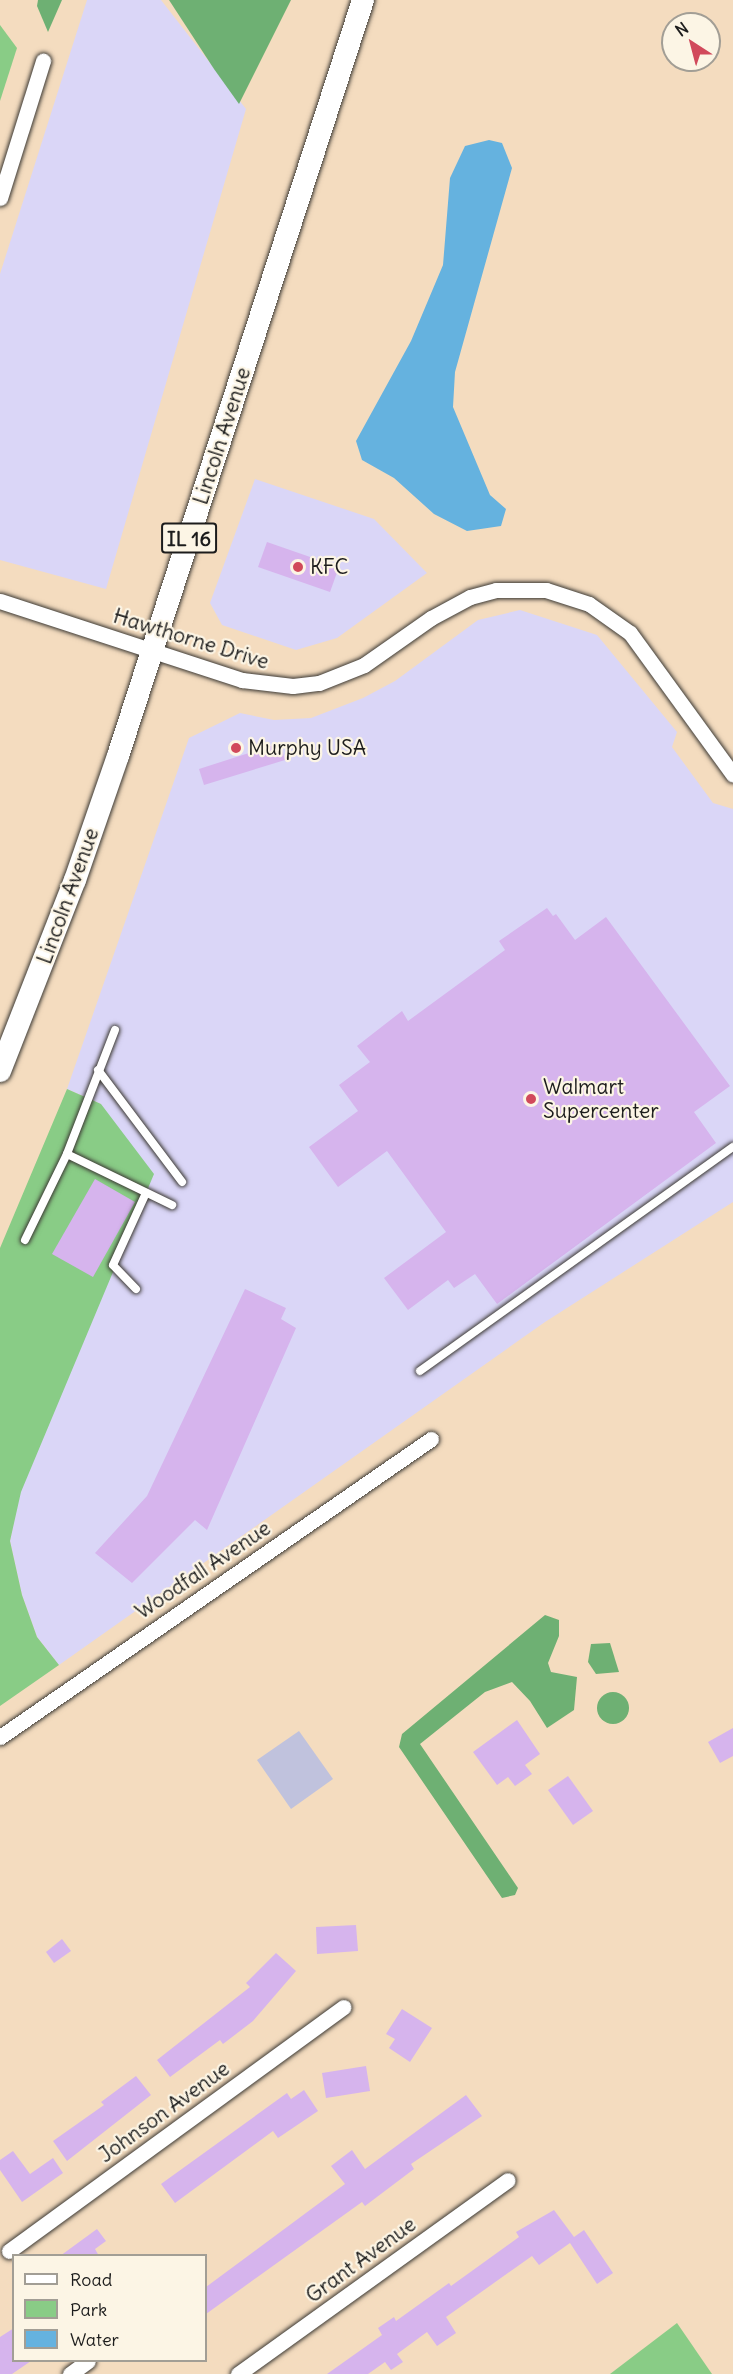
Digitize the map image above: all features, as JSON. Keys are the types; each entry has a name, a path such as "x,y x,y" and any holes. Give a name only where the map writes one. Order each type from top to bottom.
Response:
{"main road":[{"name":"Lincoln Avenue","path":"0,1071 75,880 153,651 363,0"}],"street":[{"path":"0,198 43,61"},
{"name":"Hawthorne Drive","path":"0,602 266,685 319,683 364,665 431,618 470,597 496,590 546,590 589,604 630,633 730,767"},
{"name":"Woodfall Avenue","path":"0,1737 431,1439"},
{"name":"Johnson Avenue","path":"7,2249 344,2007"},
{"name":"Grant Avenue","path":"238,2374 508,2180"},
{"path":"70,2374 87,2362"}],"lane":[{"path":"25,1240 87,1109 98,1070 115,1030"},
{"path":"98,1070 182,1182"},
{"path":"420,1371 733,1147"},
{"path":"67,1154 172,1205"},
{"path":"135,1289 113,1265 146,1193"}],"shaded area":[{"path":"87,0 161,0 246,109 106,589 0,560 0,274"},
{"path":"255,479 374,519 427,573 337,638 296,650 222,625 210,603"},
{"path":"520,610 597,635 677,732 672,747 713,803 733,809 733,1202 545,1322 59,1665 37,1637 22,1595 10,1541 101,1104 67,1089 189,738 240,713 274,720 311,718 363,698 395,681 478,620"},
{"path":"299,1731 333,1779 291,1809 257,1760"}],"green space":[{"path":"38,0 62,0 48,32 37,6"},
{"path":"169,0 291,0 239,104 214,69"},
{"path":"0,25 17,48 0,101"},
{"path":"67,1089 101,1104 154,1174 21,1492 10,1541 22,1595 37,1637 59,1665 0,1706 0,1248"},
{"path":"545,1615 559,1620 559,1636 548,1663 551,1672 577,1677 574,1710 547,1728 530,1701 512,1682 485,1692 420,1744 518,1888 515,1895 502,1898 399,1747 402,1734"},
{"path":"610,1643 619,1672 596,1674 588,1662 591,1644"},
{"path":"613,1692 624,1697 629,1708 624,1719 613,1724 602,1719 597,1708 602,1697"},
{"path":"677,2323 712,2374 610,2374"}],"water":[{"path":"489,140 502,143 512,168 455,372 453,407 490,495 506,509 501,526 467,531 434,514 394,478 362,460 356,441 411,341 443,265 450,178 465,146"}],"building":[{"name":"KFC","path":"267,542 339,567 330,592 258,567"},
{"name":"Murphy USA","path":"280,743 285,760 204,785 199,769"},
{"name":"Walmart Supercenter","path":"547,908 553,916 556,914 575,940 606,917 730,1086 694,1112 716,1143 497,1304 475,1274 454,1288 448,1280 408,1310 384,1278 446,1232 387,1151 338,1187 309,1147 358,1111 339,1085 370,1062 357,1046 402,1011 408,1021 505,950 499,941"},
{"path":"95,1179 135,1202 93,1277 52,1254"},
{"path":"245,1289 286,1308 281,1319 296,1328 207,1530 195,1520 132,1583 95,1553 147,1496"},
{"path":"517,1720 540,1754 525,1765 532,1774 515,1786 508,1777 497,1785 473,1752"},
{"path":"733,1728 733,1756 720,1763 708,1742"},
{"path":"568,1776 593,1811 573,1825 548,1790"},
{"path":"356,1925 358,1951 317,1954 316,1927"},
{"path":"62,1939 71,1951 54,1963 46,1952"},
{"path":"276,1953 296,1971 253,2021 223,2044 220,2040 170,2077 157,2060 250,1987 246,1983"},
{"path":"402,2009 432,2028 410,2062 389,2048 395,2039 386,2034"},
{"path":"366,2066 370,2091 326,2098 322,2073"},
{"path":"136,2076 151,2095 67,2161 53,2141 104,2105 101,2102"},
{"path":"304,2090 318,2111 278,2138 273,2131 175,2203 161,2184 287,2093 291,2099"},
{"path":"466,2095 482,2116 411,2164 414,2169 365,2206 362,2202 207,2313 207,2286 345,2184 331,2166 352,2150 365,2169"},
{"path":"13,2151 30,2174 53,2158 63,2173 22,2202 0,2170 0,2160"},
{"path":"554,2210 574,2237 584,2230 613,2273 597,2284 570,2243 539,2265 532,2256 446,2317 456,2333 437,2346 427,2332 397,2354 403,2362 391,2370 385,2362 368,2374 327,2374 382,2335 378,2328 394,2317 396,2321 449,2283 451,2286 519,2237 516,2232"},
{"path":"97,2229 106,2241 95,2249 98,2254 63,2254"},
{"path":"12,2329 12,2362 30,2362 12,2374 0,2374 0,2337"}],"place":[{"name":"KFC","path":"298,567"},
{"name":"Murphy USA","path":"236,748"},
{"name":"Walmart Supercenter","path":"531,1099"}]}
